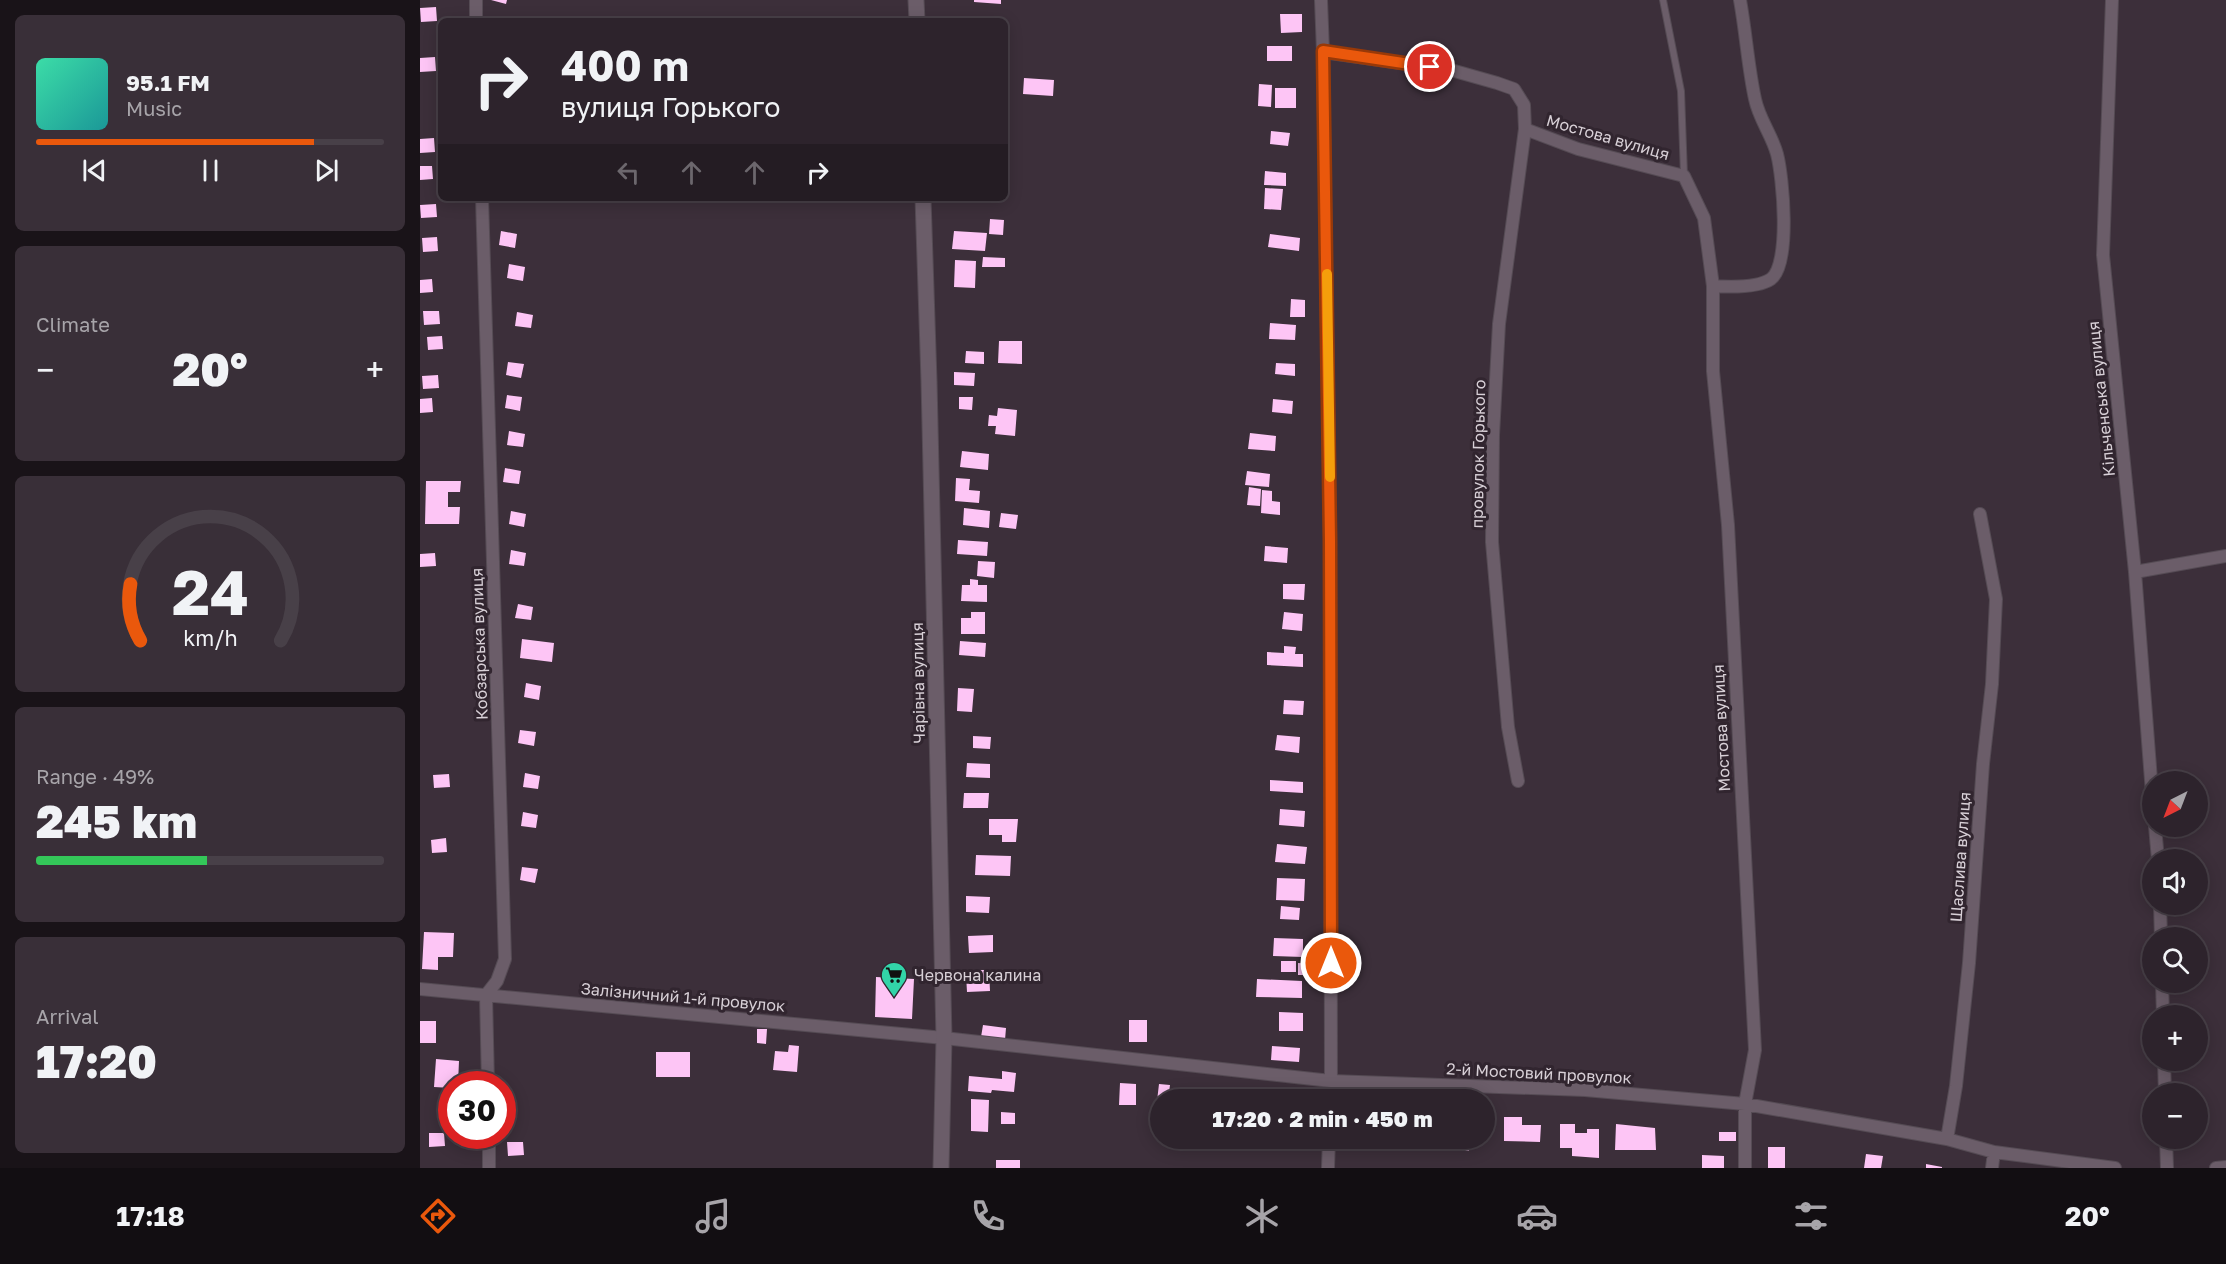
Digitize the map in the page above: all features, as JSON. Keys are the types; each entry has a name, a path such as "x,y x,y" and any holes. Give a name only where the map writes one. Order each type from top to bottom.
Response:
{"street":[{"path":"476,0 476,18"},
{"path":"916,0 917,18"},
{"path":"1321,0 1330,541 1331,1089"},
{"path":"1713,286 1735,288 1770,280 1780,265 1785,225 1777,154 1755,102 1740,0"},
{"name":"Кільченська вулиця","path":"2112,0 2103,255 2135,572 2150,771"},
{"name":"провулок Горького","path":"1323,51 1451,70 1497,82 1514,89 1524,105 1525,129 1499,324 1493,435 1492,542 1508,727 1518,781"},
{"name":"Мостова вулиця","path":"1525,129 1578,149 1684,176 1704,218 1713,286 1713,371 1728,525 1755,1050 1745,1104 1745,1168"},
{"name":"Кобзарська вулиця","path":"482,201 505,958 497,981 486,995"},
{"name":"Чарівна вулиця","path":"923,201 944,1038 940,1168"},
{"name":"Щаслива вулиця","path":"1947,1139 1956,1086 1969,963 1996,609 1980,514"},
{"path":"2135,572 2226,556"},
{"name":"Залізничний 1-й провулок","path":"420,989 944,1038 1331,1080"},
{"path":"486,995 488,1071"},
{"name":"2-й Мостовий провулок","path":"1331,1080 1585,1090 1745,1104 1947,1139"},
{"path":"1947,1139 1994,1152 2115,1168"},
{"path":"489,1149 489,1168"},
{"path":"1328,1168 1329,1149"},
{"path":"2166,1149 2167,1168"},
{"path":"1992,1168 1994,1152"},
{"path":"2216,1168 2226,1167"}],"lane":[{"name":"Мостова вулиця","path":"1663,0 1681,91 1684,176"}],"building":[{"path":"491,0 507,0 506,4"},
{"path":"974,0 1001,0 1001,4 974,2"},
{"path":"436,7 437,21 421,22 420,8"},
{"path":"1280,14 1302,14 1302,32 1281,33"},
{"path":"1267,46 1292,46 1292,61 1267,61"},
{"path":"435,57 436,71 420,72 420,58"},
{"path":"1024,78 1054,80 1053,96 1023,94"},
{"path":"1259,84 1272,85 1271,107 1258,106"},
{"path":"1275,88 1296,88 1296,108 1275,108"},
{"path":"1271,131 1290,133 1288,146 1270,144"},
{"path":"434,138 435,152 420,153 420,139"},
{"path":"420,166 432,166 433,179 420,180"},
{"path":"1265,171 1286,173 1286,186 1264,185"},
{"path":"1265,188 1283,189 1281,210 1264,209"},
{"path":"436,204 437,217 421,218 420,205"},
{"path":"990,219 1004,220 1003,235 989,234"},
{"path":"501,231 517,234 515,248 499,245"},
{"path":"954,231 987,233 985,251 952,249"},
{"path":"1270,234 1300,238 1299,251 1268,247"},
{"path":"437,237 438,251 423,252 422,238"},
{"path":"983,257 1005,258 1005,267 982,267"},
{"path":"955,260 976,261 975,288 954,287"},
{"path":"509,264 525,267 523,281 507,278"},
{"path":"432,279 433,292 420,293 420,280"},
{"path":"1291,299 1305,300 1305,317 1290,317"},
{"path":"423,311 439,311 440,324 424,325"},
{"path":"517,312 533,315 531,328 515,326"},
{"path":"1270,323 1296,325 1295,340 1269,339"},
{"path":"442,336 443,349 428,350 427,337"},
{"path":"999,341 1022,341 1022,364 998,363"},
{"path":"966,351 984,352 984,364 965,363"},
{"path":"508,362 524,364 521,378 506,375"},
{"path":"1276,363 1295,364 1295,376 1275,374"},
{"path":"954,372 975,373 974,386 954,385"},
{"path":"438,375 439,388 423,389 422,376"},
{"path":"507,395 522,397 520,411 505,408"},
{"path":"959,397 973,397 972,410 959,409"},
{"path":"432,398 433,412 420,413 420,399"},
{"path":"1273,399 1293,401 1292,414 1272,412"},
{"path":"998,408 1017,410 1015,436 995,434 996,426 988,426 989,415 997,416"},
{"path":"509,431 525,434 523,447 507,445"},
{"path":"1250,433 1276,436 1275,451 1248,449"},
{"path":"962,451 989,454 988,470 960,467"},
{"path":"505,468 521,471 519,484 503,482"},
{"path":"1247,471 1270,474 1269,487 1245,485"},
{"path":"956,478 970,479 969,490 980,491 979,503 955,501"},
{"path":"426,481 461,481 460,492 448,492 448,507 460,507 459,524 425,524"},
{"path":"1249,487 1261,489 1260,506 1247,505"},
{"path":"1262,490 1272,491 1272,501 1280,502 1280,515 1261,513"},
{"path":"964,508 990,511 989,528 963,525"},
{"path":"511,511 526,514 524,527 509,524"},
{"path":"1001,513 1018,515 1016,529 999,527"},
{"path":"958,540 988,542 987,556 957,554"},
{"path":"1265,546 1288,548 1287,563 1264,561"},
{"path":"511,550 526,553 524,566 509,564"},
{"path":"435,553 436,566 420,567 420,554"},
{"path":"978,561 995,562 994,578 977,576"},
{"path":"970,579 978,580 978,585 987,585 987,602 961,601 962,585 970,585"},
{"path":"1283,584 1305,584 1304,600 1283,599"},
{"path":"518,604 533,607 531,620 515,618"},
{"path":"971,612 985,612 985,634 961,634 961,618 971,618"},
{"path":"1284,612 1303,614 1302,631 1282,629"},
{"path":"522,639 554,643 552,662 520,658"},
{"path":"960,641 986,643 985,657 959,655"},
{"path":"1284,646 1296,647 1295,654 1303,654 1303,667 1267,665 1267,652 1284,653"},
{"path":"526,683 541,686 539,700 524,697"},
{"path":"958,688 974,689 972,712 957,711"},
{"path":"1284,700 1304,701 1303,715 1283,714"},
{"path":"520,730 536,732 534,746 518,743"},
{"path":"1277,735 1300,737 1299,753 1275,750"},
{"path":"973,736 991,737 990,749 973,748"},
{"path":"967,763 990,764 990,778 966,777"},
{"path":"525,773 540,776 538,789 523,787"},
{"path":"449,774 450,787 434,788 433,775"},
{"path":"1270,780 1303,782 1303,793 1270,791"},
{"path":"964,793 989,793 988,808 963,808"},
{"path":"1280,809 1305,811 1304,827 1279,825"},
{"path":"523,812 538,815 536,828 521,826"},
{"path":"989,819 1018,819 1016,842 1002,842 1002,835 989,835"},
{"path":"446,838 447,852 432,853 431,840"},
{"path":"1277,844 1307,847 1305,864 1275,862"},
{"path":"976,855 1011,856 1010,876 975,875"},
{"path":"522,867 538,869 535,883 520,880"},
{"path":"1277,878 1305,879 1304,901 1276,900"},
{"path":"966,896 990,897 989,913 966,912"},
{"path":"1281,906 1300,908 1299,920 1280,919"},
{"path":"424,932 454,933 453,957 438,957 438,970 422,969"},
{"path":"993,935 993,952 969,953 968,936"},
{"path":"1274,938 1303,939 1303,957 1273,956"},
{"path":"1281,961 1296,961 1296,972 1281,972"},
{"path":"1298,963 1315,964 1315,975 1298,975"},
{"path":"979,970 989,970 990,991 967,992 966,975 980,975"},
{"name":"Червона калина","path":"876,977 914,979 912,1019 875,1017"},
{"path":"1257,979 1302,981 1302,998 1256,997"},
{"path":"1279,1012 1303,1013 1303,1031 1279,1031"},
{"path":"1129,1020 1147,1020 1147,1042 1129,1042"},
{"path":"420,1021 436,1021 436,1043 420,1043"},
{"path":"983,1025 1006,1028 1005,1040 981,1037"},
{"path":"757,1029 767,1029 766,1044 757,1043"},
{"path":"789,1045 799,1046 797,1072 773,1070 775,1051 788,1052"},
{"path":"1272,1046 1300,1048 1299,1062 1271,1060"},
{"path":"656,1052 690,1052 690,1077 656,1077"},
{"path":"436,1059 459,1061 459,1071 438,1071 438,1087 434,1087"},
{"path":"1002,1071 1016,1073 1014,1092 968,1091 969,1076 1002,1079"},
{"path":"1120,1083 1136,1084 1136,1105 1119,1105"},
{"path":"1159,1084 1170,1085 1169,1089 1158,1089"},
{"path":"971,1099 989,1100 988,1132 971,1131"},
{"path":"1001,1112 1015,1113 1015,1124 1001,1124"},
{"path":"1504,1117 1522,1117 1522,1125 1541,1125 1540,1142 1504,1141"},
{"path":"1560,1124 1575,1124 1575,1133 1587,1133 1587,1129 1599,1129 1599,1158 1572,1156 1572,1148 1560,1148"},
{"path":"1616,1124 1655,1128 1656,1150 1615,1150"},
{"path":"1719,1132 1736,1132 1736,1141 1719,1141"},
{"path":"429,1133 438,1133 438,1146 429,1147"},
{"path":"516,1142 523,1142 524,1155 508,1156 508,1149 516,1149"},
{"path":"1768,1147 1785,1147 1785,1168 1768,1168"},
{"path":"1452,1149 1469,1149 1469,1151 1452,1151"},
{"path":"1866,1154 1883,1156 1881,1168 1864,1168"},
{"path":"1702,1155 1724,1156 1724,1168 1702,1168"},
{"path":"996,1160 1020,1160 1020,1168 996,1168"},
{"path":"1926,1164 1942,1167 1942,1168 1926,1168"}],"slow traffic":[{"path":"1327,274 1330,477"}],"place":[{"name":"Червона калина","path":"894,998"}],"route":[{"path":"1331,963 1330,541 1323,51 1430,67"}]}
